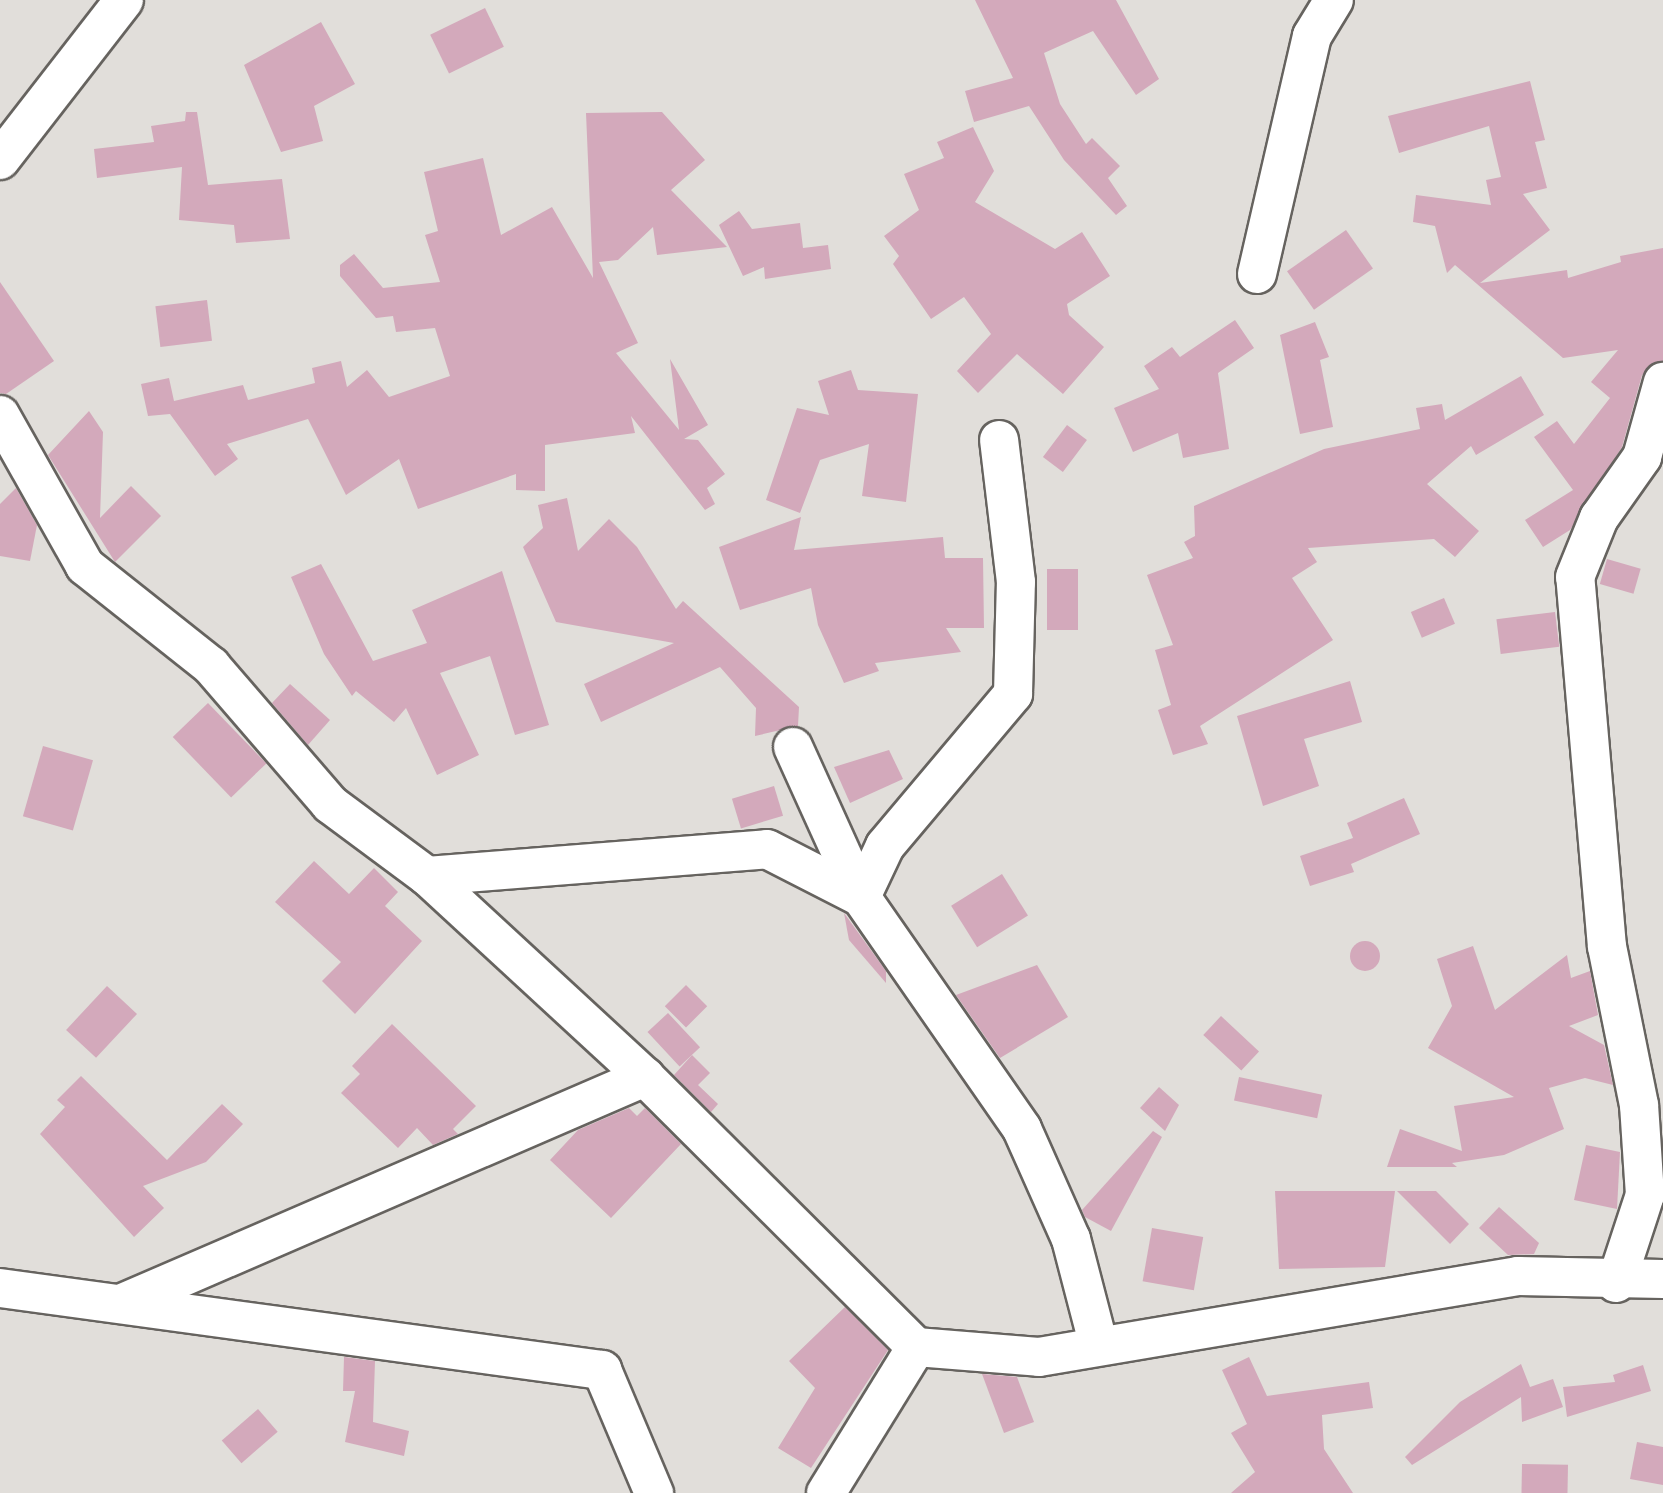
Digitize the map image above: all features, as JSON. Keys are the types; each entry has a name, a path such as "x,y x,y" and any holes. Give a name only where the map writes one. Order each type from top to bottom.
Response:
{"street":[{"path":"0,160 124,0"},
{"path":"1257,274 1312,36 1334,0"},
{"path":"1616,1283 1645,1195 1639,1105 1607,947 1575,577 1599,518 1642,457 1663,382"},
{"path":"0,415 85,566 211,666 330,804 427,876 645,1077 916,1347 1039,1357 1098,1343 1518,1276 1616,1283 1663,1279"},
{"path":"861,897 885,846 1013,694 1016,582 999,440"},
{"path":"793,747 861,897 1022,1129 1071,1239 1098,1343"},
{"path":"427,876 767,849 861,897"},
{"path":"125,1302 645,1077"},
{"path":"0,1288 125,1302 602,1370 654,1493"},
{"path":"826,1493 916,1347"}],"building":[{"path":"975,0 1116,0 1159,79 1136,95 1093,31 1044,53 1060,104 1086,144 1092,138 1120,166 1108,178 1127,206 1116,215 1064,160 1029,106 974,122 965,91 1013,78"},
{"path":"485,8 504,47 449,73 430,35"},
{"path":"321,22 355,84 314,106 323,141 281,152 244,65"},
{"path":"1530,81 1545,140 1535,142 1547,188 1523,194 1550,230 1480,283 1567,270 1568,278 1621,262 1620,256 1663,248 1663,361 1642,375 1622,447 1570,530 1543,547 1525,520 1573,490 1534,437 1557,421 1574,444 1610,398 1591,382 1618,350 1563,358 1455,265 1447,273 1435,226 1413,222 1416,195 1491,205 1486,180 1501,177 1489,126 1399,153 1388,116"},
{"path":"186,112 197,112 208,185 282,179 290,239 236,243 234,225 179,220 182,167 97,178 94,149 154,142 151,126 185,121"},
{"path":"662,112 705,160 671,190 727,247 657,255 653,227 618,260 599,262 638,343 616,353 679,430 670,359 708,425 684,439 698,440 725,474 707,488 715,504 705,510 631,416 635,433 545,445 545,491 516,490 516,474 418,509 399,459 346,495 308,419 227,444 238,459 215,476 170,414 148,416 141,384 169,378 174,401 243,385 248,400 315,383 312,368 341,361 347,387 367,370 389,397 450,376 435,328 396,332 393,316 376,318 340,276 340,265 354,254 383,288 440,282 425,235 438,231 424,172 483,158 501,235 552,207 593,278 586,113"},
{"path":"973,127 994,171 975,202 1055,249 1082,232 1110,276 1067,304 1069,315 1104,347 1063,394 1017,354 978,393 957,371 991,334 964,297 931,319 893,264 899,256 884,236 919,210 904,174 944,158 937,142"},
{"path":"739,211 752,229 800,223 803,248 828,245 831,269 765,279 764,267 743,276 719,225"},
{"path":"1346,230 1373,269 1314,310 1287,271"},
{"path":"0,282 54,361 6,394 0,393"},
{"path":"207,300 212,341 160,347 155,306"},
{"path":"1235,320 1254,348 1218,373 1229,449 1183,458 1178,433 1133,452 1114,408 1159,389 1144,366 1172,347 1180,357"},
{"path":"1315,322 1329,357 1320,360 1333,427 1300,434 1280,335"},
{"path":"851,370 858,390 918,394 906,502 862,496 869,444 820,460 800,513 766,500 797,408 829,415 818,381"},
{"path":"1521,376 1544,415 1476,455 1471,446 1427,484 1479,531 1455,557 1434,539 1308,548 1317,562 1292,578 1333,640 1200,726 1208,744 1173,755 1158,710 1171,705 1155,650 1173,645 1147,575 1193,558 1184,542 1195,536 1194,506 1324,449 1420,429 1416,408 1442,404 1445,420"},
{"path":"89,411 103,432 100,518 131,486 161,516 115,562 48,455"},
{"path":"1067,425 1087,440 1063,472 1043,457"},
{"path":"16,488 37,525 30,561 0,556 0,504"},
{"path":"567,498 578,551 609,519 637,547 676,609 683,601 799,707 798,726 755,736 756,708 720,667 601,722 584,684 674,643 556,622 523,547 543,528 538,505"},
{"path":"801,517 794,550 943,537 945,558 983,558 984,628 946,628 961,652 875,663 879,671 844,683 818,625 811,588 740,610 719,547"},
{"path":"1607,559 1641,569 1633,594 1600,584"},
{"path":"321,564 373,661 427,643 412,610 502,571 549,725 515,735 490,656 440,673 479,755 437,775 406,708 394,722 356,691 352,696 324,654 291,577"},
{"path":"1047,569 1078,569 1078,630 1047,630"},
{"path":"1444,598 1455,624 1422,638 1411,612"},
{"path":"1555,612 1559,647 1501,654 1496,619"},
{"path":"1350,681 1362,722 1304,739 1319,786 1263,806 1237,716"},
{"path":"290,684 330,720 308,745 272,703"},
{"path":"208,703 266,763 231,797 173,737"},
{"path":"43,746 93,760 73,831 23,816"},
{"path":"889,750 903,779 850,803 834,767"},
{"path":"774,786 783,816 741,829 732,799"},
{"path":"1404,798 1420,834 1351,864 1354,872 1310,886 1300,856 1353,838 1347,823"},
{"path":"314,861 349,894 374,868 398,892 385,906 422,941 355,1014 322,981 341,962 275,902"},
{"path":"1002,874 1028,916 977,947 951,906"},
{"path":"844,913 886,971 886,983 849,940"},
{"path":"1365,941 1376,945 1380,956 1376,967 1365,971 1354,967 1350,956 1354,945"},
{"path":"1473,946 1495,1010 1567,955 1571,978 1590,971 1598,1015 1569,1026 1604,1045 1613,1085 1585,1078 1549,1088 1564,1129 1504,1155 1452,1163 1457,1167 1387,1167 1400,1129 1462,1151 1454,1106 1514,1097 1428,1048 1452,1006 1437,959"},
{"path":"1037,965 1068,1017 1000,1058 956,995"},
{"path":"686,985 707,1006 686,1027 665,1006"},
{"path":"107,986 137,1014 96,1058 66,1030"},
{"path":"668,1013 700,1047 680,1066 648,1032"},
{"path":"1221,1016 1259,1051 1241,1070 1203,1035"},
{"path":"392,1024 476,1106 453,1129 458,1134 433,1145 417,1128 398,1148 341,1093 360,1074 352,1066"},
{"path":"692,1055 710,1073 698,1085 718,1104 711,1112 674,1075"},
{"path":"81,1076 167,1160 222,1104 243,1124 206,1162 143,1186 164,1208 134,1237 40,1134 65,1107 57,1100"},
{"path":"1239,1077 1322,1095 1317,1118 1234,1100"},
{"path":"1159,1087 1179,1105 1165,1131 1140,1108"},
{"path":"629,1108 637,1116 645,1108 681,1144 611,1218 550,1160 578,1130"},
{"path":"1153,1131 1162,1137 1111,1231 1085,1217 1082,1210"},
{"path":"1586,1145 1620,1152 1617,1209 1574,1200"},
{"path":"1275,1191 1395,1191 1385,1267 1279,1269"},
{"path":"1397,1191 1436,1191 1469,1224 1450,1244"},
{"path":"1499,1207 1539,1243 1534,1254 1508,1255 1479,1228"},
{"path":"1152,1228 1203,1237 1194,1290 1143,1281"},
{"path":"845,1307 888,1350 811,1468 778,1448 815,1388 789,1361"},
{"path":"344,1357 375,1361 373,1422 409,1431 404,1456 345,1442 355,1391 343,1391"},
{"path":"1249,1357 1267,1396 1369,1382 1373,1408 1322,1415 1324,1449 1353,1493 1231,1493 1255,1472 1231,1433 1247,1424 1222,1370"},
{"path":"1521,1364 1530,1387 1553,1379 1563,1407 1522,1422 1521,1397 1412,1465 1405,1457 1460,1402"},
{"path":"1643,1365 1651,1391 1567,1417 1563,1387 1615,1382 1613,1375"},
{"path":"982,1374 1017,1377 1034,1422 1004,1433"},
{"path":"258,1409 278,1432 241,1463 222,1440"},
{"path":"1637,1442 1663,1447 1663,1485 1630,1479"},
{"path":"1522,1464 1568,1465 1568,1493 1521,1493"}]}
